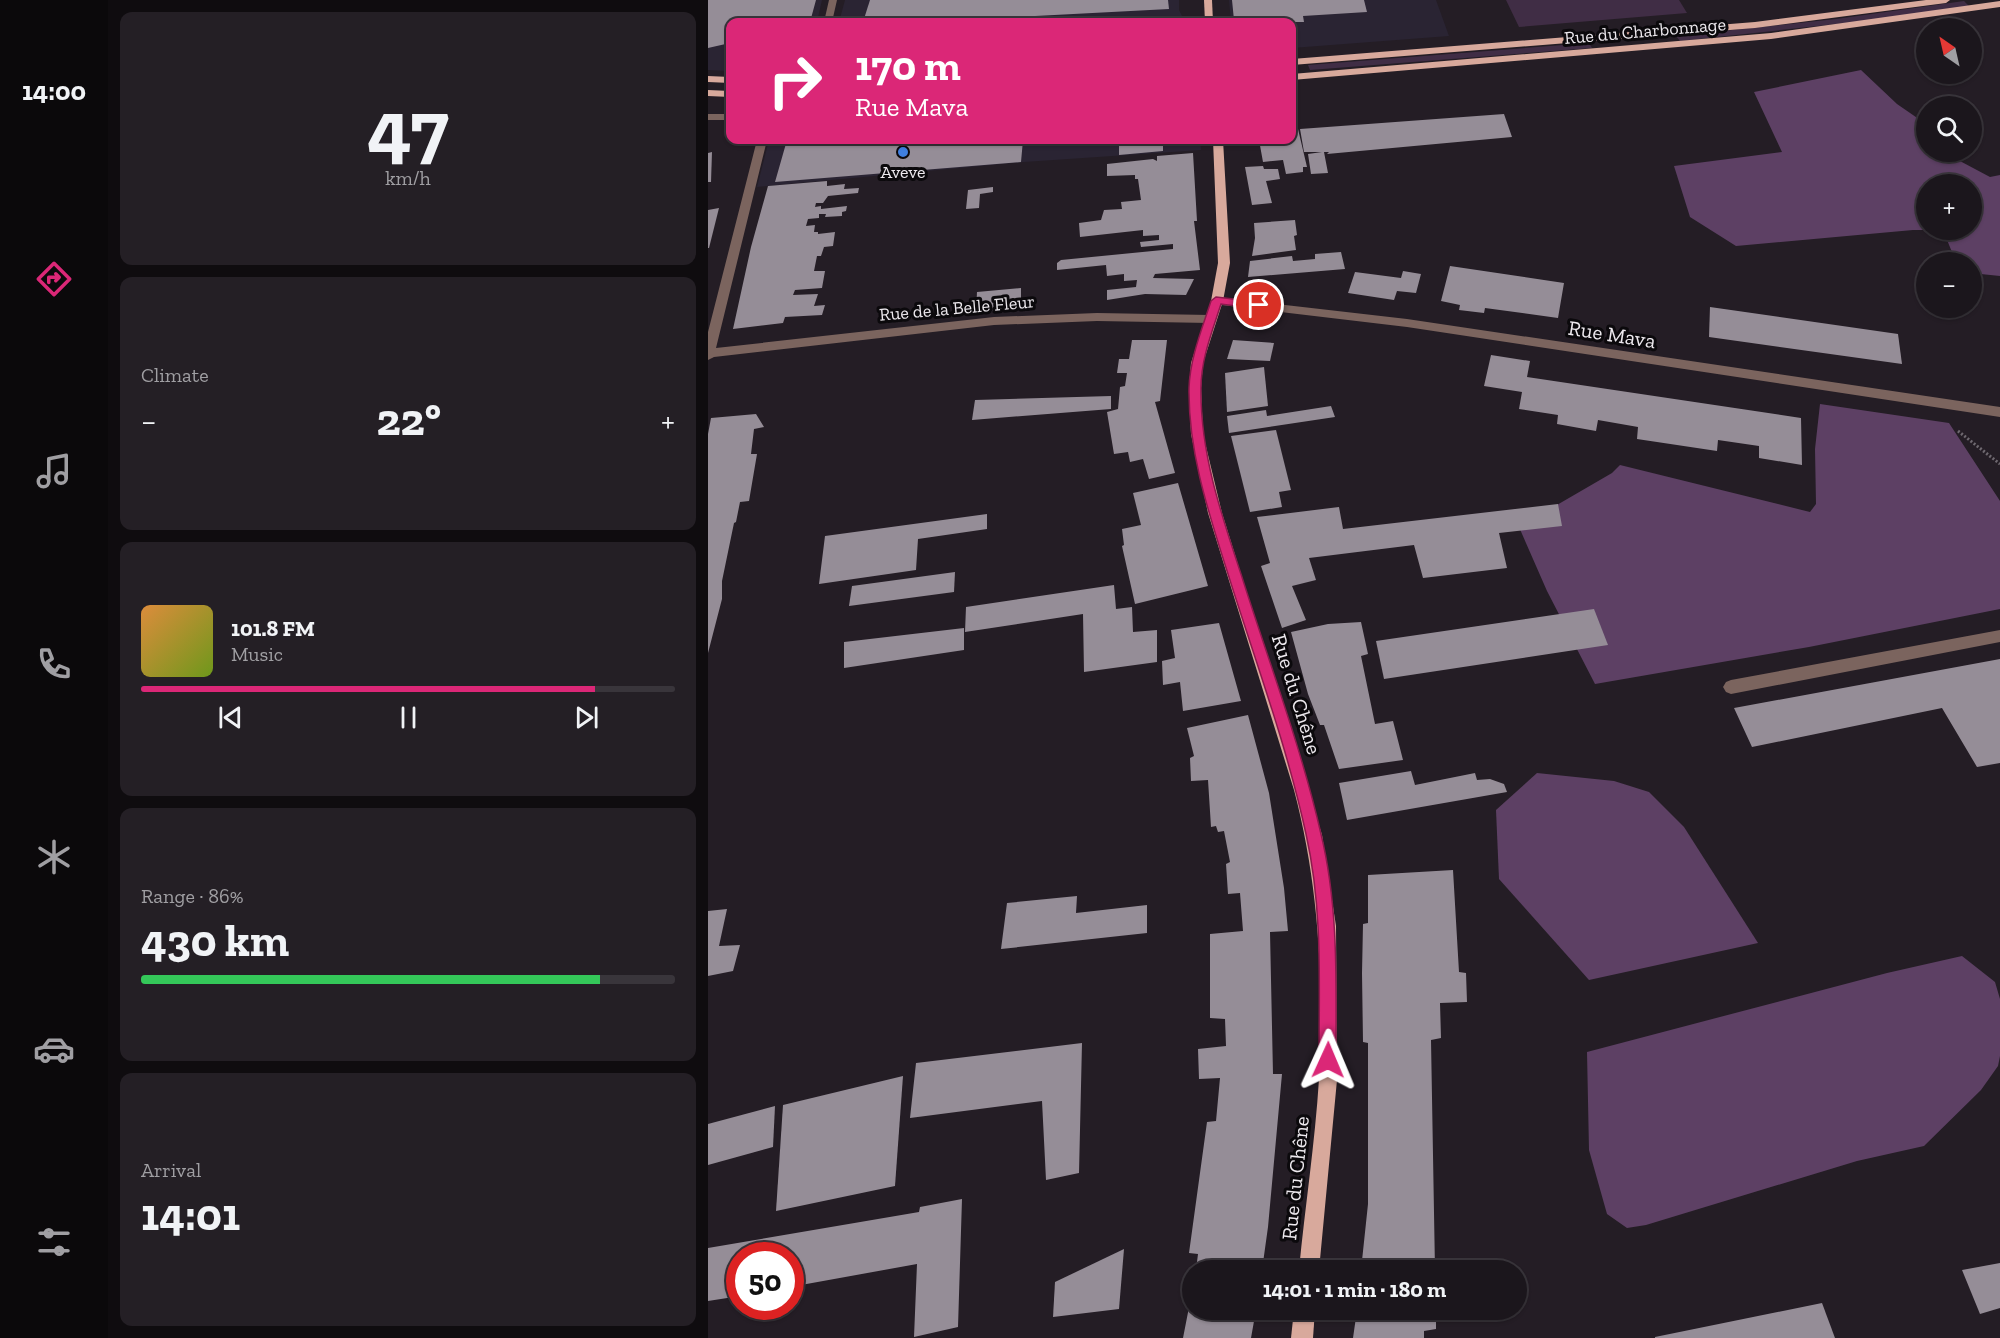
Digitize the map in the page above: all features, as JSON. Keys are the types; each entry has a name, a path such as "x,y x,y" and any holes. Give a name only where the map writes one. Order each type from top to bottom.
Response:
{"main road":[{"path":"1208,0 1209,18"},
{"name":"Rue du Charbonnage","path":"1296,62 1755,25 1946,0"},
{"name":"Rue du Charbonnage","path":"1296,76 1760,37 1871,24 2000,4"},
{"path":"708,79 726,80"},
{"path":"708,93 726,94"},
{"name":"Rue du Chêne","path":"1218,144 1224,263 1216,301 1197,363 1195,387 1200,452 1215,513 1302,790 1314,835 1327,926 1328,1080 1310,1260"},
{"path":"1302,1338 1304,1320"}],"street":[{"path":"829,18 833,0"},
{"path":"708,117 726,117"},
{"path":"708,355 761,144"},
{"name":"Rue Mava","path":"1216,301 1396,321 2000,412"},
{"name":"Rue de la Belle Fleur","path":"708,355 994,321 1088,317 1210,319"},
{"path":"1731,687 2000,636"}],"shaded area":[{"path":"708,0 822,0 818,18 726,18 726,71 708,70"},
{"path":"845,0 1179,0 1179,10 1183,18 840,18"},
{"path":"1229,0 1436,0 1449,36 1296,48 1296,18 1231,18"},
{"path":"1506,0 1679,0 1687,13 1519,27"},
{"path":"1964,1 1969,6 1855,22 1680,41 1676,36 1836,19"},
{"path":"1589,43 1592,48 1310,70 1308,65"},
{"path":"1861,70 1897,104 1916,117 1916,162 1962,162 1990,177 2000,175 2000,276 1982,274 1982,252 1952,252 1947,240 1982,240 1982,174 1916,174 1916,230 1736,246 1690,217 1674,166 1782,152 1754,92"},
{"name":"Aveve","path":"768,144 1200,144 1201,150 1024,162 757,187"},
{"path":"1820,404 1949,423 2000,501 2000,609 1809,647 1595,684 1547,591 1519,527 1612,473 1620,465 1810,512 1816,504 1815,449"},
{"path":"1537,773 1614,781 1649,792 1684,827 1758,943 1589,980 1499,879 1496,810"},
{"path":"1962,956 1995,982 2000,999 1998,1066 1981,1090 1924,1146 1857,1161 1646,1225 1627,1228 1607,1214 1589,1150 1587,1052 1887,973"}],"building":[{"path":"708,0 816,0 811,18 726,18 726,44 708,48"},
{"path":"870,0 1168,0 1169,9 999,18 864,18"},
{"path":"1232,0 1364,0 1367,12 1303,16 1304,22 1296,22 1296,18 1234,18"},
{"path":"1504,114 1512,137 1327,154 1329,152 1324,152 1328,173 1311,174 1308,154 1322,152 1304,152 1300,129"},
{"path":"1296,129 1298,129 1307,167 1303,167 1303,172 1286,174 1283,160 1263,162 1260,144 1296,144"},
{"name":"Aveve","path":"786,144 1023,144 1021,162 775,182"},
{"path":"1119,144 1163,144 1163,151 1119,155"},
{"path":"712,152 711,182 708,182 708,153"},
{"path":"1193,153 1197,221 1194,221 1200,270 1155,274 1153,278 1194,279 1186,295 1145,294 1107,300 1107,290 1136,287 1137,280 1124,281 1124,274 1107,276 1106,265 1057,270 1057,263 1061,260 1173,249 1173,244 1141,247 1140,242 1159,240 1159,235 1143,236 1143,230 1080,237 1079,223 1101,220 1104,210 1122,209 1121,202 1141,200 1138,179 1135,179 1135,175 1107,176 1107,164 1153,159 1157,161 1157,156"},
{"path":"1263,166 1264,169 1278,169 1280,179 1266,181 1272,203 1252,205 1245,167"},
{"path":"827,181 827,186 845,184 844,189 859,188 858,193 828,196 823,203 816,203 815,207 821,206 821,209 847,206 842,216 825,217 826,214 819,214 819,218 808,219 806,226 815,225 814,232 818,234 835,232 833,246 824,247 821,256 817,256 814,271 825,271 822,288 795,290 793,295 818,294 814,306 825,305 822,315 785,317 783,323 733,329 751,247 768,186"},
{"path":"993,187 993,192 980,194 979,208 966,209 968,190"},
{"path":"719,208 709,248 708,248 708,210"},
{"path":"1295,220 1296,250 1252,256 1255,238 1254,223"},
{"path":"1341,252 1345,269 1248,277 1250,261 1292,256 1293,261 1315,259 1315,254"},
{"path":"1450,266 1564,283 1558,318 1485,308 1484,313 1459,310 1460,305 1441,301"},
{"path":"1403,271 1421,274 1416,293 1397,291 1394,300 1348,293 1355,272 1401,278"},
{"path":"1021,288 1021,308 976,313 977,292"},
{"path":"1710,307 1898,334 1902,364 1709,337"},
{"path":"1132,340 1167,340 1160,401 1155,402 1175,473 1149,479 1143,459 1130,462 1128,452 1114,454 1107,412 1118,409 1120,387 1125,386 1127,373 1117,373 1119,359 1129,359"},
{"path":"1233,340 1274,343 1270,361 1227,359"},
{"path":"1491,355 1530,361 1527,377 1801,418 1802,465 1759,458 1759,446 1718,440 1717,451 1637,439 1638,427 1598,420 1596,431 1557,424 1558,415 1519,409 1522,392 1484,386"},
{"path":"1264,367 1268,406 1227,412 1225,373"},
{"path":"1111,396 1111,409 972,420 975,400"},
{"path":"1331,406 1335,417 1229,433 1227,416 1266,410 1267,416"},
{"path":"756,414 764,427 754,429 751,454 757,454 749,501 740,502 734,523 722,581 722,599 708,653 708,434 711,418"},
{"path":"1276,430 1291,490 1279,492 1282,507 1250,512 1231,436"},
{"path":"1178,483 1208,586 1135,604 1122,546 1124,545 1122,529 1141,525 1133,493"},
{"path":"1558,504 1562,526 1499,533 1507,568 1423,578 1414,545 1309,558 1316,580 1292,586 1306,620 1282,628 1261,566 1270,563 1257,517 1339,507 1343,529"},
{"path":"987,514 987,529 918,539 916,570 819,584 825,536"},
{"path":"955,572 954,592 849,606 852,586"},
{"path":"1114,585 1116,609 1132,607 1133,632 1157,630 1157,662 1084,672 1083,614 965,632 966,607"},
{"path":"1594,609 1608,645 1384,679 1376,641"},
{"path":"1361,622 1368,654 1361,656 1375,724 1393,721 1403,760 1339,769 1324,725 1320,725 1308,694 1291,632 1328,624"},
{"path":"1219,623 1241,701 1183,711 1180,682 1163,685 1162,661 1175,658 1171,630"},
{"path":"964,628 964,650 844,668 844,642"},
{"path":"2000,659 2000,763 1977,767 1942,708 1752,747 1734,708"},
{"path":"1248,715 1269,793 1284,888 1288,931 1270,932 1273,1074 1282,1074 1263,1260 1197,1260 1198,1254 1189,1253 1207,1122 1216,1121 1220,1078 1199,1079 1198,1049 1226,1046 1225,1019 1210,1018 1210,934 1243,931 1240,893 1228,894 1226,864 1230,862 1224,831 1218,832 1216,826 1211,827 1208,780 1191,781 1190,758 1194,756 1187,728"},
{"path":"1411,771 1415,785 1475,773 1477,780 1490,779 1504,784 1507,792 1347,820 1339,783"},
{"path":"1453,870 1459,972 1466,973 1467,1002 1440,1003 1441,1038 1431,1040 1435,1260 1362,1260 1368,1204 1368,1043 1363,1042 1362,973 1363,924 1368,923 1368,875"},
{"path":"1077,896 1076,913 1147,905 1147,933 1001,949 1007,903"},
{"path":"727,909 719,946 740,945 733,971 708,976 708,911"},
{"path":"1082,1043 1079,1173 1046,1180 1042,1101 910,1118 916,1063"},
{"path":"903,1076 895,1186 776,1211 783,1105"},
{"path":"775,1106 773,1147 708,1165 708,1124"},
{"path":"962,1199 958,1327 914,1337 917,1264 804,1284 804,1242 743,1242 919,1212 920,1207"},
{"path":"726,1245 726,1298 708,1301 708,1248"},
{"path":"1124,1249 1119,1309 1053,1317 1055,1282"},
{"path":"2000,1263 2000,1308 1980,1314 1962,1270"},
{"path":"1822,1303 1835,1338 1655,1338 1655,1337"},
{"path":"1187,1320 1254,1320 1251,1338 1183,1338"},
{"path":"1356,1320 1436,1320 1436,1329 1424,1331 1424,1338 1353,1338"}],"place":[{"name":"Aveve","path":"903,152"}],"route":[{"path":"1259,305 1216,301 1197,363 1195,387 1197,434 1215,513 1291,752 1314,835 1327,926 1328,1060"}]}
